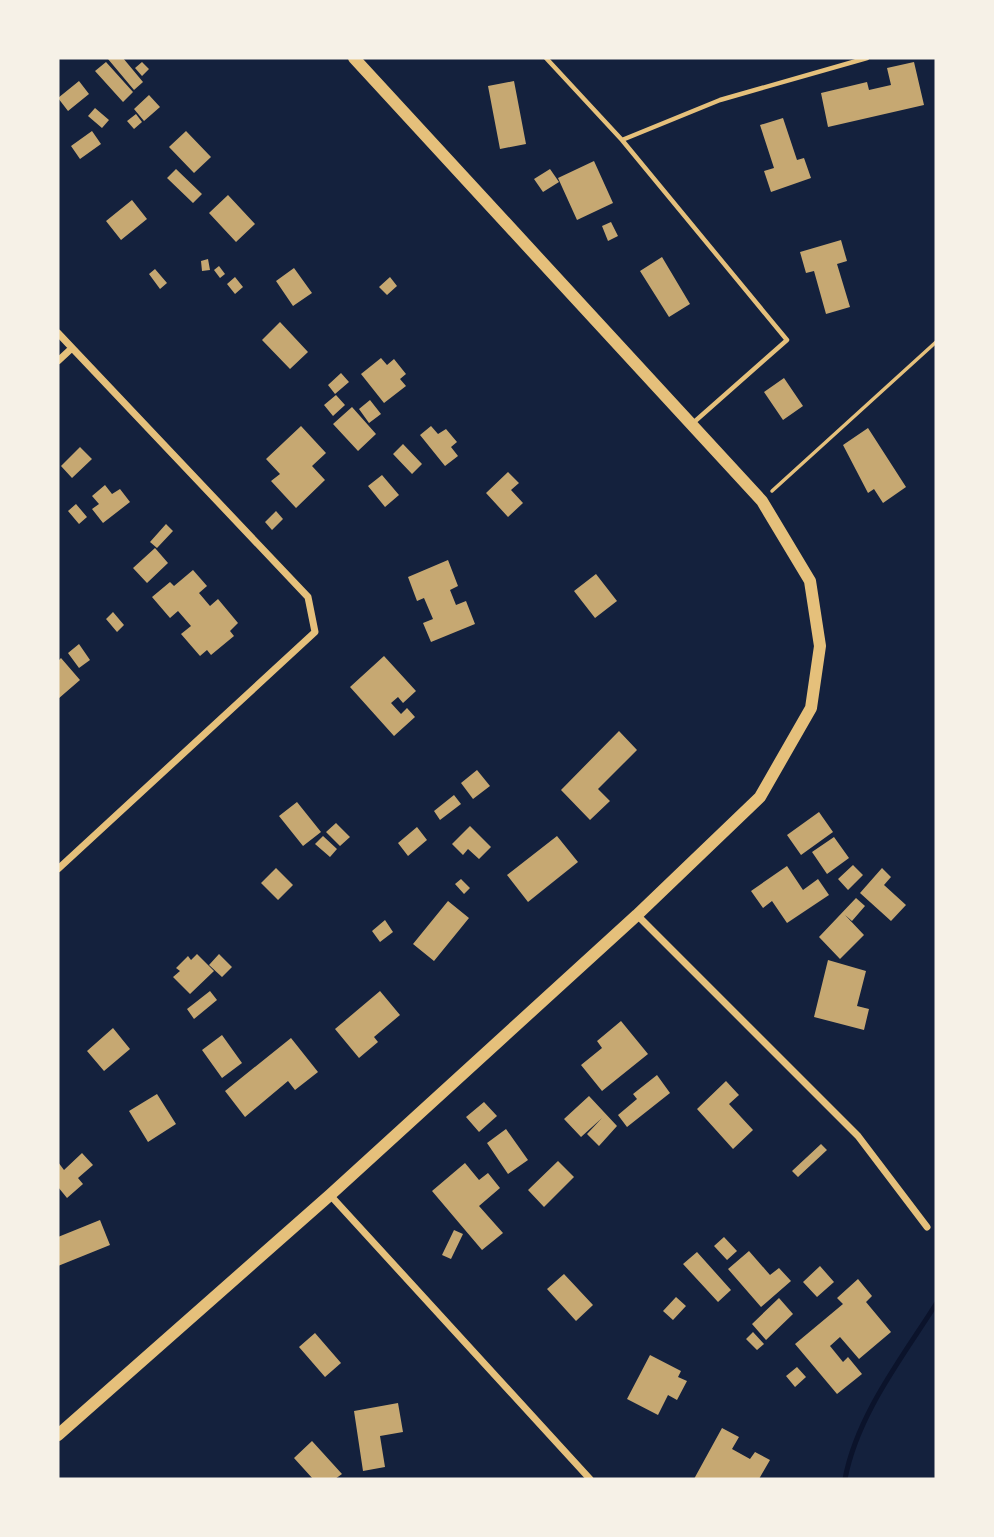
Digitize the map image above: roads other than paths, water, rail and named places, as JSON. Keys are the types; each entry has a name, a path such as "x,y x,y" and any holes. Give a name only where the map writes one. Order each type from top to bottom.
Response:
{"street":[{"path":"58,1435 330,1195 637,915 760,797 811,708 820,646 810,581 762,501 354,58"},
{"path":"58,333 308,597 315,632 58,869"},
{"path":"58,361 72,348"},
{"path":"637,915 858,1136 927,1227"},
{"path":"330,1195 590,1479"}],"lane":[{"path":"546,58 622,140 786,340 692,425"},
{"path":"622,140 720,100 867,58"}],"waterway":[{"path":"845,1479 851,1455 870,1410 936,1304"}]}
